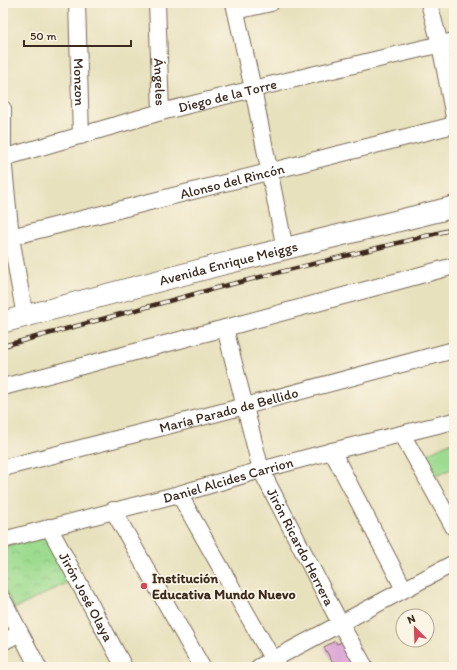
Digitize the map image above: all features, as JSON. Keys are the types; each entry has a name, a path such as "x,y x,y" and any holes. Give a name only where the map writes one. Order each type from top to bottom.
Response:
{"street":[{"name":"Monzon","path":"77,3 81,136"},
{"name":"Ángeles","path":"157,3 161,112"},
{"path":"270,3 235,7 285,249"},
{"path":"430,3 447,43 454,116"},
{"name":"Diego de la Torre","path":"3,158 161,112 447,43"},
{"path":"3,109 3,158 11,237 25,317"},
{"name":"Alonso del Rincón","path":"11,237 454,125"},
{"name":"Avenida Enrique Meiggs","path":"3,322 219,265 454,207"},
{"path":"3,387 454,266"},
{"name":"Jirón Ricardo Herrera","path":"225,328 261,470 340,623 365,667"},
{"name":"María Parado de Bellido","path":"3,468 245,406 454,350"},
{"name":"Daniel Alcides Carrion","path":"3,540 113,510 179,494 332,451 454,421"},
{"path":"402,434 454,528"},
{"path":"332,451 404,590"},
{"path":"179,494 275,663"},
{"path":"113,510 202,667"},
{"name":"Jirón José Olaya","path":"49,527 124,667"},
{"path":"259,667 275,663 340,623 454,562"},
{"path":"3,600 38,667"},
{"path":"3,642 20,633"}],"green space":[{"path":"454,441 454,467 437,476 426,454"},
{"path":"46,535 71,581 14,609 3,585 3,547"}],"building":[{"path":"335,641 337,644 342,642 353,663 345,667 335,667 324,647"}],"railway":[{"path":"3,346 224,286 454,229"}],"place":[{"name":"Institución Educativa Mundo Nuevo","path":"144,586"}]}
